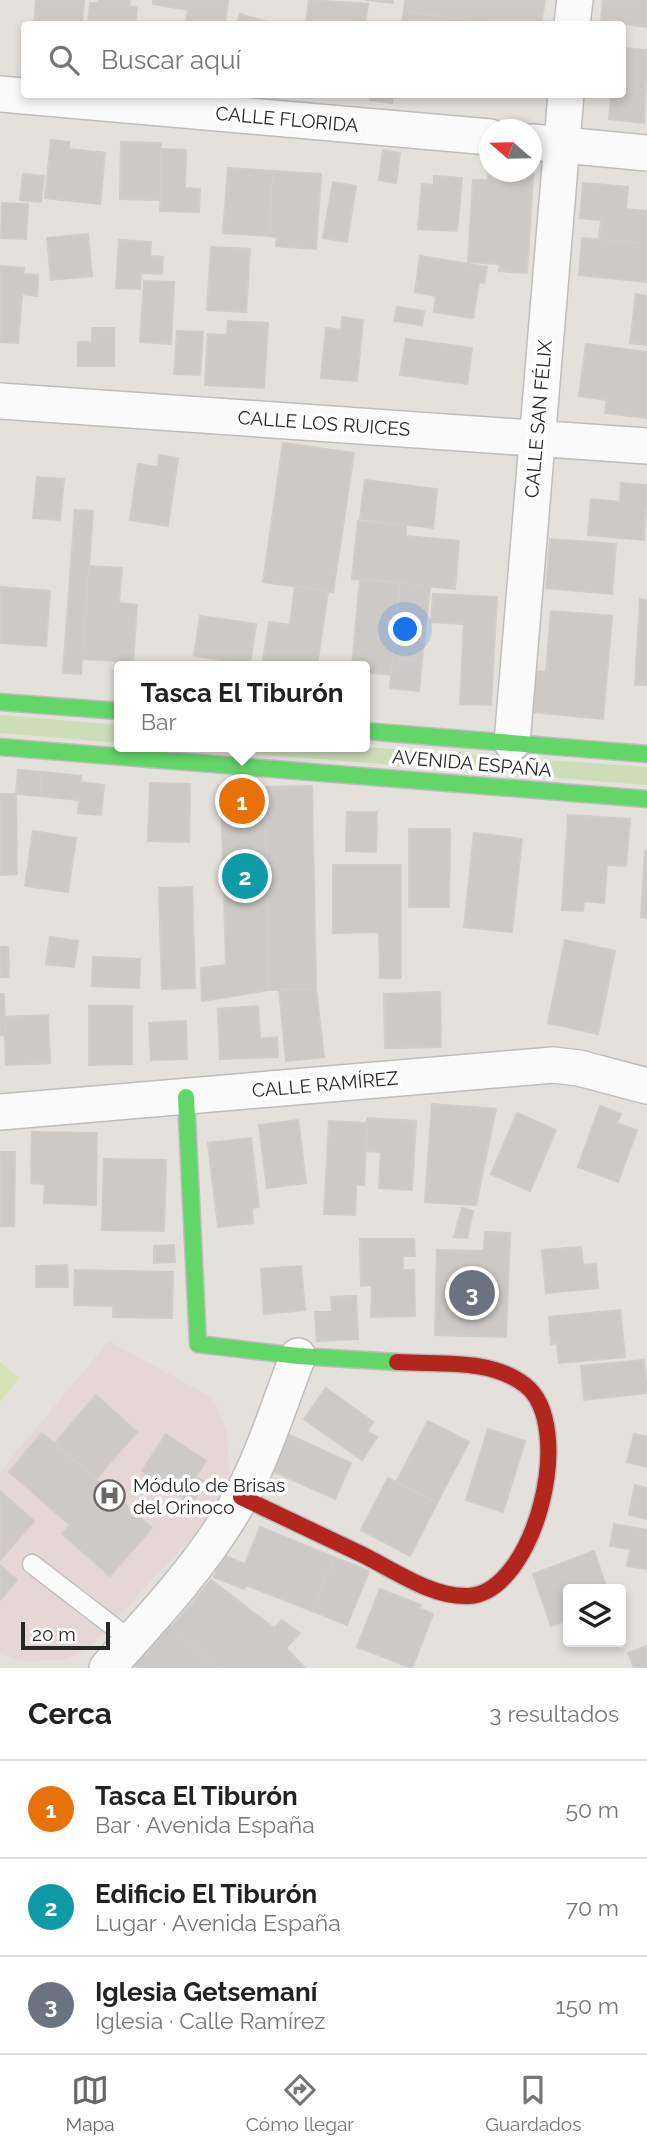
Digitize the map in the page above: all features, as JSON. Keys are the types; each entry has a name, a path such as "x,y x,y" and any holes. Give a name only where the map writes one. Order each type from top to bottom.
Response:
{"street":[{"path":"572,21 575,0"},
{"name":"CALLE FLORIDA","path":"0,94 21,96"},
{"name":"CALLE FLORIDA","path":"45,98 479,136"},
{"name":"CALLE SAN FÉLIX","path":"512,743 537,438 547,143 564,98"},
{"path":"547,143 647,153"},
{"name":"CALLE LOS RUICES","path":"0,401 647,446"},
{"path":"0,702 114,711"},
{"name":"AVENIDA ESPAÑA","path":"370,731 647,754"},
{"name":"AVENIDA ESPAÑA","path":"0,747 647,799"},
{"name":"CALLE RAMÍREZ","path":"0,1112 553,1065 579,1068 647,1087"},
{"path":"186,1097 198,1344 298,1356 496,1368 518,1376 541,1403 549,1434 547,1481 533,1527 521,1551 491,1588 468,1596 409,1577 241,1497"},
{"path":"107,1668 222,1529 241,1497 298,1356"}],"lane":[{"path":"32,1564 132,1641"}],"shaded area":[{"name":"Módulo de Brisas del Orinoco","path":"109,1341 207,1395 216,1404 227,1433 229,1471 217,1504 205,1523 90,1647 65,1660 20,1661 0,1654 0,1472"}],"green space":[{"path":"0,715 114,725 114,743 0,733"},
{"path":"370,747 647,767 647,785 230,752 370,752"},
{"path":"0,1362 19,1378 0,1402"}],"building":[{"path":"36,0 84,0 82,21 34,21"},
{"path":"99,0 130,0 129,6 137,7 135,21 88,21 90,3 99,3"},
{"path":"153,0 228,0 225,21 186,21 188,10 153,4"},
{"path":"309,0 368,4 365,21 306,21"},
{"path":"366,0 393,0 393,3"},
{"path":"405,0 545,0 542,21 479,21 404,11"},
{"path":"603,0 647,0 647,27 626,24 626,21 601,21"},
{"path":"404,11 474,21 402,21"},
{"path":"240,14 264,21 238,21"},
{"path":"626,48 647,50 644,123 609,119 611,98 626,98"},
{"path":"370,98 393,98 392,103"},
{"path":"51,140 69,142 69,149 105,153 100,204 45,198"},
{"path":"121,142 161,143 160,200 120,199"},
{"path":"161,149 186,150 185,188 200,189 199,212 160,211"},
{"path":"383,150 400,153 396,183 379,180"},
{"path":"228,168 273,171 269,236 223,233"},
{"path":"273,171 321,174 316,249 276,246 277,237 269,236"},
{"path":"23,174 44,176 41,202 20,200"},
{"path":"434,176 462,178 457,231 418,229 422,184 434,185"},
{"path":"473,180 533,182 527,273 499,271 500,264 468,262"},
{"path":"333,182 356,186 347,242 323,238"},
{"path":"583,183 628,187 626,209 647,211 647,244 599,240 601,220 580,218"},
{"path":"2,203 28,204 26,239 1,238"},
{"path":"88,234 92,276 51,280 47,238"},
{"path":"582,238 647,244 647,282 579,275"},
{"path":"119,240 151,242 150,256 163,257 162,274 141,273 140,289 116,288"},
{"path":"211,247 250,249 246,312 207,310"},
{"path":"420,256 487,267 484,283 479,282 473,318 434,312 436,296 415,292"},
{"path":"0,266 24,268 23,274 38,275 37,296 22,294 18,343 0,342"},
{"path":"144,281 174,282 171,344 140,342"},
{"path":"636,294 647,296 647,345 630,343"},
{"path":"397,307 424,311 422,325 394,321"},
{"path":"342,317 363,320 357,381 321,378 326,328 341,330"},
{"path":"228,321 268,323 264,388 205,385 208,334 227,335"},
{"path":"92,328 114,328 114,366 78,366 78,342 92,342"},
{"path":"177,331 203,332 200,375 174,374"},
{"path":"406,339 472,348 467,384 400,375"},
{"path":"586,344 647,352 647,418 605,413 607,400 579,396"},
{"path":"283,443 354,453 333,592 263,582"},
{"path":"159,455 178,458 168,526 130,520 138,464 158,467"},
{"path":"37,477 64,479 60,520 33,518"},
{"path":"365,480 437,489 433,528 360,519"},
{"path":"621,483 647,485 644,540 588,535 591,499 620,502"},
{"path":"75,510 93,511 81,674 63,673"},
{"path":"358,521 406,526 406,536 459,541 455,589 352,579"},
{"path":"550,539 616,544 612,594 546,588"},
{"path":"89,566 122,568 119,603 137,605 133,661 82,659"},
{"path":"360,579 400,583 391,675 370,673 370,661 352,661"},
{"path":"400,583 430,586 422,661 393,658"},
{"path":"295,586 328,591 318,661 263,661 269,622 290,625"},
{"path":"0,587 50,591 46,646 0,643"},
{"path":"433,594 497,597 491,705 460,704 464,624 431,622"},
{"path":"640,599 647,600 647,685 635,685"},
{"path":"551,611 612,616 603,719 533,712 537,671 546,672"},
{"path":"200,616 256,624 250,661 194,656"},
{"path":"393,658 422,661 419,691 390,688"},
{"path":"18,770 42,772 40,796 16,794"},
{"path":"42,772 81,776 81,782 104,785 101,815 78,813 79,800 40,796"},
{"path":"150,783 190,784 189,842 148,841"},
{"path":"312,786 316,989 269,990 265,787"},
{"path":"221,787 265,787 269,990 202,1001 201,968 226,965"},
{"path":"0,794 16,794 17,874 0,875"},
{"path":"347,812 377,812 376,852 346,851"},
{"path":"568,815 630,819 626,866 607,865 604,903 584,901 583,911 562,910"},
{"path":"409,829 450,829 449,907 409,907"},
{"path":"33,831 76,838 68,892 25,886"},
{"path":"474,833 522,839 512,932 464,927"},
{"path":"645,851 647,852 647,918 641,917"},
{"path":"333,865 401,865 401,978 380,978 379,932 333,933"},
{"path":"192,887 195,988 162,989 159,888"},
{"path":"50,937 78,941 74,967 46,964"},
{"path":"565,940 615,951 598,1034 548,1023"},
{"path":"0,947 8,947 9,977 0,977"},
{"path":"93,957 140,959 139,988 92,986"},
{"path":"316,989 324,1057 286,1061 279,990"},
{"path":"440,992 441,1047 385,1048 384,994"},
{"path":"0,994 4,994 5,1035 0,1035"},
{"path":"89,1006 132,1006 132,1064 89,1065"},
{"path":"258,1006 260,1039 277,1037 278,1057 220,1059 218,1009"},
{"path":"48,1015 50,1063 6,1065 4,1017"},
{"path":"186,1021 187,1059 151,1060 149,1023"},
{"path":"432,1104 496,1109 476,1205 425,1202"},
{"path":"600,1106 621,1114 617,1123 637,1130 618,1182 578,1167"},
{"path":"517,1113 556,1130 530,1191 491,1174"},
{"path":"367,1118 416,1121 412,1190 379,1188 381,1152 366,1151"},
{"path":"298,1120 306,1183 267,1188 259,1125"},
{"path":"329,1121 367,1123 364,1185 356,1185 355,1215 324,1214"},
{"path":"32,1132 97,1133 96,1205 44,1203 45,1184 31,1183"},
{"path":"251,1138 259,1207 252,1208 253,1223 218,1227 208,1143"},
{"path":"0,1152 15,1152 14,1226 0,1226"},
{"path":"104,1159 166,1160 164,1231 102,1230"},
{"path":"462,1208 473,1211 467,1238 454,1237"},
{"path":"485,1232 510,1233 506,1337 435,1335 437,1250 484,1251"},
{"path":"360,1239 414,1239 415,1256 403,1256 403,1270 414,1270 415,1316 371,1317 372,1285 361,1286"},
{"path":"174,1245 175,1262 154,1263 154,1246"},
{"path":"581,1247 583,1265 596,1264 598,1288 546,1293 542,1250"},
{"path":"67,1265 68,1287 36,1287 36,1266"},
{"path":"301,1266 305,1310 264,1314 261,1269"},
{"path":"75,1270 173,1272 172,1318 113,1317 113,1306 74,1305"},
{"path":"356,1296 358,1339 317,1341 315,1312 332,1312 331,1297"},
{"path":"620,1310 625,1357 559,1363 557,1343 551,1344 549,1317"},
{"path":"644,1360 647,1393 584,1400 581,1366"},
{"path":"326,1388 373,1422 367,1431 377,1437 362,1460 304,1419"},
{"path":"96,1395 137,1432 96,1479 55,1443"},
{"path":"428,1421 469,1442 437,1503 396,1482"},
{"path":"488,1429 525,1441 503,1512 466,1500"},
{"path":"42,1433 152,1528 110,1576 62,1534 70,1525 9,1472"},
{"path":"285,1433 351,1463 335,1499 268,1469"},
{"path":"166,1434 206,1461 196,1476 205,1482 192,1503 142,1471"},
{"path":"634,1434 647,1437 647,1467 627,1462"},
{"path":"388,1478 437,1503 410,1556 361,1530"},
{"path":"635,1485 647,1488 647,1519 629,1515"},
{"path":"0,1491 34,1521 0,1560"},
{"path":"614,1524 647,1530 647,1569 627,1566 630,1549 610,1546"},
{"path":"260,1527 334,1557 312,1611 246,1585 244,1589 214,1577 223,1555 245,1564"},
{"path":"594,1551 605,1584 563,1584 563,1622 551,1626 533,1574"},
{"path":"334,1557 369,1571 347,1625 312,1611"},
{"path":"0,1565 17,1580 0,1600"},
{"path":"211,1580 274,1628 282,1620 300,1633 286,1648 305,1668 218,1668 172,1627"},
{"path":"380,1589 421,1605 419,1608 433,1614 412,1668 357,1647"},
{"path":"167,1624 218,1668 138,1668 134,1665 144,1651 147,1655"},
{"path":"647,1646 647,1668 634,1668 628,1653"}],"traffic: fast":[{"path":"0,702 114,711"},
{"path":"370,731 647,754"},
{"path":"0,747 647,799"},
{"path":"186,1097 198,1344 298,1356 397,1362"}],"traffic: jam":[{"path":"241,1497 427,1588 469,1596 492,1587 513,1567 529,1538 541,1504 548,1468 547,1434 540,1405 525,1385 496,1370 464,1364 397,1362"}],"place":[{"name":"Tasca El Tiburón","path":"242,801"},
{"name":"Edificio El Tiburón","path":"245,876"},
{"name":"Iglesia Getsemaní","path":"472,1293"},
{"name":"Módulo de Brisas del Orinoco","path":"110,1496"}]}
